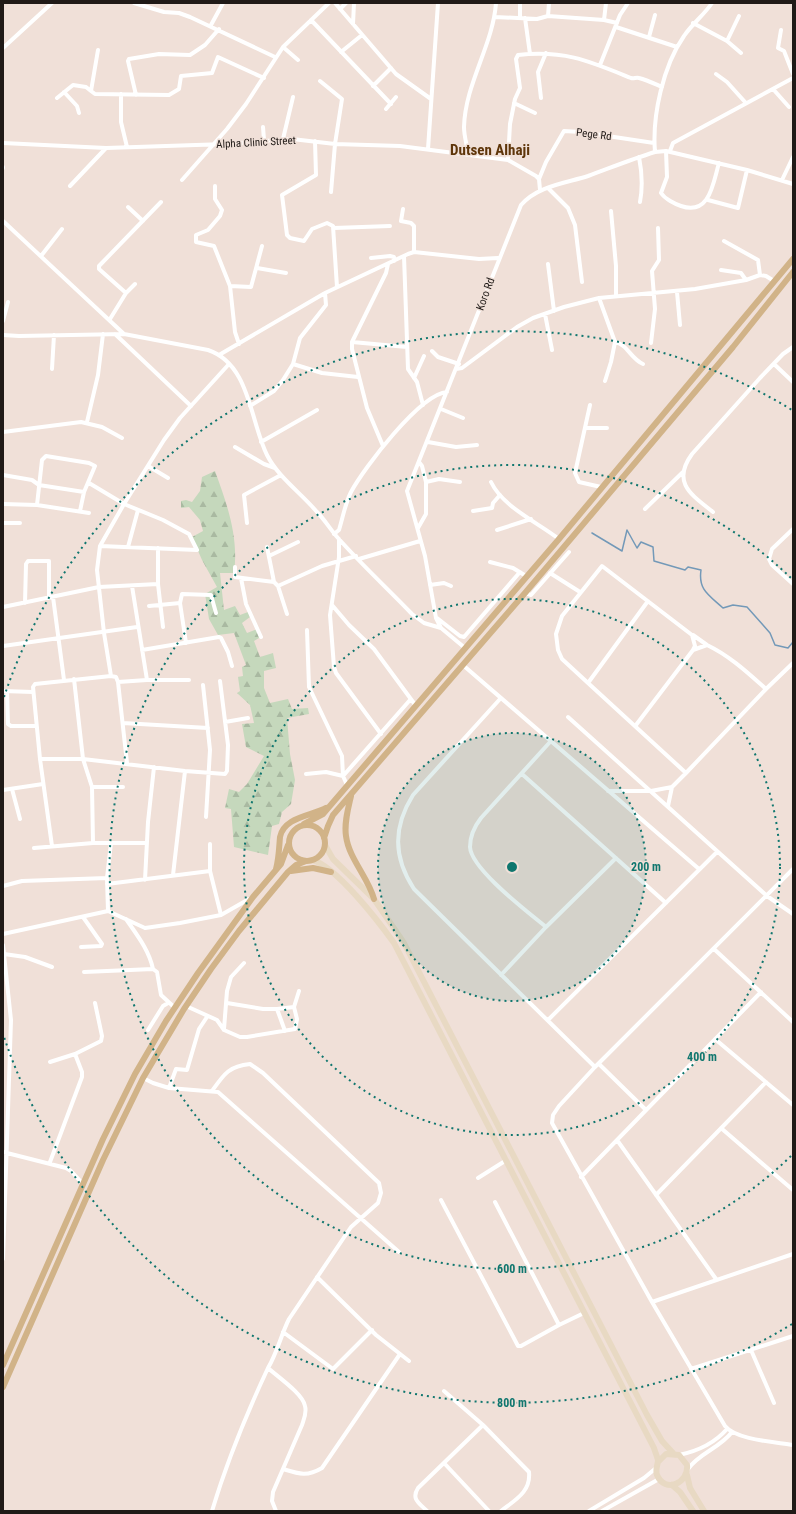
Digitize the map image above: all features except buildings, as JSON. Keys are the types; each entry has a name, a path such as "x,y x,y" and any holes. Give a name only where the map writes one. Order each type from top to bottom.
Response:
{"main road":[{"path":"3,1365 5,1355 105,1134 135,1074 198,973 253,897 283,861 292,831 320,817 465,648 475,631 559,539 793,259"},
{"path":"3,1387 103,1160 143,1078 186,1006 239,931 288,872 296,865 309,861 321,854 330,820 526,593 733,347 793,272"},
{"path":"352,795 346,817 346,838 350,850 369,884 374,899"},
{"path":"275,870 281,834 286,826 294,820 329,806"},
{"path":"304,824 317,828 333,859 374,899 404,942 647,1415 662,1441 685,1461 688,1484 704,1511"},
{"path":"288,845 292,854 301,860 320,863 331,872 375,917 394,943 654,1448 659,1479 666,1484 672,1485 681,1482 687,1472"},
{"path":"288,872 310,868 331,872"},
{"path":"657,1465 663,1456 676,1454"},
{"path":"672,1485 680,1492 693,1511"}],"street":[{"path":"3,48 52,3"},
{"path":"134,3 164,12 179,13 211,25 275,57"},
{"path":"211,25 223,3"},
{"path":"182,180 216,144 264,78 275,57 283,47 329,3"},
{"path":"335,3 391,68 432,99"},
{"path":"340,9 346,3"},
{"path":"353,25 354,3"},
{"path":"428,149 438,3"},
{"path":"468,154 464,129 466,112 475,78 495,17 496,3"},
{"path":"520,3 530,54"},
{"path":"548,16 549,3"},
{"path":"604,20 606,3"},
{"path":"600,65 620,15 628,3"},
{"path":"655,152 654,143 656,115 662,87 677,47 693,23 712,3"},
{"path":"649,37 655,15"},
{"path":"495,17 542,18 548,16 604,20 677,47"},
{"path":"727,41 739,16"},
{"path":"311,20 390,104"},
{"path":"693,23 727,41 742,53"},
{"path":"136,95 129,59 159,54 190,55 205,46 219,29"},
{"path":"781,30 778,48 784,51 793,74"},
{"path":"341,52 362,35"},
{"path":"283,47 298,60"},
{"path":"90,91 98,50"},
{"path":"541,98 538,72 546,53"},
{"path":"508,160 509,127 520,84 517,57 546,53 573,56 633,78 638,77 662,87"},
{"path":"57,98 73,85 79,84 95,94 169,95 179,89 180,76 212,73 218,57 264,78"},
{"path":"374,86 391,68"},
{"path":"716,74 727,82 746,102"},
{"path":"719,163 708,200 699,207 689,208 680,206 662,195 662,190 668,177 668,151 673,143 702,129 746,102 793,79"},
{"path":"320,81 342,99 335,144 331,192"},
{"path":"773,89 788,107"},
{"path":"64,92 77,106 79,113"},
{"path":"121,94 121,122 126,147"},
{"path":"283,139 293,97"},
{"path":"386,108 396,98"},
{"path":"514,103 536,113"},
{"path":"263,127 264,140"},
{"name":"Pege Rd","path":"539,179 546,162 564,131 581,132 654,143"},
{"name":"Alpha Clinic Street","path":"3,143 106,148 216,144 283,139 335,144 400,146 508,160 533,173 539,179"},
{"path":"315,141 316,175 282,195 287,235 290,238 304,241 312,229 328,223 334,228 390,226"},
{"path":"70,186 106,148"},
{"name":"Koro Rd","path":"465,648 441,628 436,618 418,528 407,493 441,409 498,258 519,208 529,196 540,190 589,176 655,152 668,151 748,170 793,184"},
{"path":"639,157 642,187 640,202"},
{"path":"782,180 793,157"},
{"path":"708,200 738,208 748,170"},
{"path":"539,179 540,190"},
{"path":"215,186 215,199 222,210 220,216 208,230 196,235 196,242 214,246 230,286 235,332 239,344"},
{"path":"548,188 568,208 574,225 582,282"},
{"path":"126,293 98,268 161,202"},
{"path":"128,207 143,221"},
{"path":"403,209 401,221 411,223 414,226 414,252"},
{"path":"611,211 616,266 616,296"},
{"path":"3,221 110,319 124,334"},
{"path":"3,229 7,226"},
{"path":"334,228 336,287"},
{"path":"650,343 655,309 652,271 659,260 658,228"},
{"path":"41,256 62,229"},
{"path":"724,241 758,260 760,275"},
{"path":"230,286 251,287 262,246"},
{"path":"219,355 336,287 414,252 479,259 498,258"},
{"path":"371,258 390,256 394,257 394,261"},
{"path":"404,256 406,346 409,371 414,378 423,405"},
{"path":"383,446 367,408 352,352 352,342 386,273 388,264"},
{"path":"548,264 554,311"},
{"path":"257,268 286,273"},
{"path":"721,270 741,273 746,280"},
{"path":"456,369 462,368 517,327 545,314 599,298 677,292 746,280 760,275 766,276 774,281"},
{"path":"110,319 126,293 135,284"},
{"path":"677,292 680,325"},
{"path":"250,406 274,390 294,364 300,338 326,305 325,293"},
{"path":"599,298 615,342 605,381"},
{"path":"3,321 8,302"},
{"path":"545,314 552,350"},
{"path":"87,422 98,374 103,334"},
{"path":"114,334 191,406"},
{"path":"3,335 124,334 208,350 219,355 229,364 240,380 261,442 275,469 317,512 334,534 412,614 424,623 441,628"},
{"path":"52,369 54,335"},
{"path":"352,342 406,346"},
{"path":"615,342 622,344 632,356 643,364"},
{"path":"645,509 682,472 692,454 774,364 793,347"},
{"path":"432,351 438,357 458,364"},
{"path":"414,378 424,356"},
{"path":"111,676 104,633 97,567 100,546 164,440 191,406 229,364"},
{"path":"294,364 322,373 358,376"},
{"path":"774,364 793,382"},
{"path":"334,534 339,530 352,491 383,446 423,405 436,395 447,392"},
{"path":"590,405 575,472 580,482 601,487"},
{"path":"441,409 463,418"},
{"path":"261,442 317,410"},
{"path":"3,432 87,422 102,427 122,438"},
{"path":"585,428 607,428"},
{"path":"428,442 456,446 477,444"},
{"path":"235,446 275,469"},
{"path":"38,505 42,460 46,456 92,464 95,467 84,492 80,511"},
{"path":"418,528 426,514 426,482 422,466 419,462"},
{"path":"148,466 168,478"},
{"path":"682,472 683,481 686,488 713,512"},
{"path":"3,475 32,480 39,485 84,492"},
{"path":"246,523 244,495 281,475"},
{"path":"426,482 439,479 460,482"},
{"path":"491,482 500,495 520,513 531,518 559,539"},
{"path":"89,483 124,504 164,520 189,534 197,550 100,546"},
{"path":"473,511 492,508 494,502 500,495"},
{"path":"3,504 38,505 89,512"},
{"path":"128,547 138,510"},
{"path":"497,530 531,518"},
{"path":"3,523 20,523"},
{"path":"793,529 772,550 769,558 772,565 793,584"},
{"path":"339,539 338,561 330,615 335,670 381,734"},
{"path":"278,586 338,561 358,558 420,541"},
{"path":"269,556 298,542"},
{"path":"266,547 274,582 278,586 287,614"},
{"path":"158,548 158,584 163,627"},
{"path":"526,593 531,595 569,552"},
{"path":"25,603 26,564 28,561 49,561 51,597 59,638 64,680"},
{"path":"490,562 513,568 526,576"},
{"path":"686,773 562,658 557,643 556,634 562,616 602,566 692,635 738,664 766,689"},
{"path":"235,567 235,577 274,582"},
{"path":"436,618 461,637 466,636 475,631 520,572"},
{"path":"550,573 580,592"},
{"path":"241,578 246,604 261,637"},
{"path":"430,585 444,583 451,586"},
{"path":"3,608 99,588 158,584"},
{"path":"132,586 147,680"},
{"path":"186,643 180,603 182,594 211,594 216,613"},
{"path":"588,683 648,601"},
{"path":"149,606 180,603"},
{"path":"332,605 349,625 374,649 410,700 416,706"},
{"path":"3,646 104,633 138,627"},
{"path":"307,630 310,687 342,756 343,776 347,785"},
{"path":"636,725 693,650 695,646 692,635"},
{"path":"142,650 220,638 228,652 232,666"},
{"path":"693,650 707,645"},
{"path":"668,806 672,787 793,663"},
{"path":"464,666 500,699 699,869"},
{"path":"52,846 36,726 33,692 35,684 74,679 111,676 116,677 118,682 127,763"},
{"path":"74,679 83,759 92,787 93,843"},
{"path":"118,682 189,680"},
{"path":"40,759 83,759 127,763 154,768 225,774 227,771 228,745 220,681"},
{"path":"203,685 208,728 209,773 206,817"},
{"path":"33,692 5,691 8,724 11,726 36,726"},
{"path":"500,699 413,795 405,808 397,838 402,865 406,877 414,890 596,1067"},
{"path":"343,776 410,700"},
{"path":"568,717 767,896 793,914"},
{"path":"225,722 248,718"},
{"path":"123,723 208,728"},
{"path":"546,927 479,868 470,848 472,832 480,818 550,742"},
{"path":"145,880 146,844 154,768"},
{"path":"173,875 185,771"},
{"path":"306,774 326,772 343,776"},
{"path":"522,774 666,903"},
{"path":"3,790 43,784"},
{"path":"92,787 123,787"},
{"path":"608,791 651,791 672,787"},
{"path":"12,789 20,819"},
{"path":"34,848 93,843 146,844"},
{"path":"108,911 107,878 111,843"},
{"path":"210,844 210,872 221,915"},
{"path":"548,1020 717,852"},
{"path":"501,975 546,927 616,858"},
{"path":"793,869 596,1067 559,1106 552,1120 552,1126 652,1302 727,1429 743,1436 793,1445"},
{"path":"107,884 173,875 210,872"},
{"path":"3,886 22,881 107,878"},
{"path":"3,934 108,911 145,928 201,920 221,915 253,897"},
{"path":"81,947 101,946 102,944 83,917"},
{"path":"125,919 144,945 151,958 153,970"},
{"path":"3,945 11,1020 5,1152 3,1259"},
{"path":"714,949 793,1022"},
{"path":"4,954 25,957 52,967"},
{"path":"224,1030 227,991 231,977 244,963"},
{"path":"84,972 153,970 157,972 161,995 175,1008"},
{"path":"186,1006 207,1017 217,1020 224,1030 240,1037 247,1038 295,1029 297,1019 294,1007 299,991"},
{"path":"581,1177 761,992"},
{"path":"50,1062 75,1054 101,1041 102,1036 95,1003"},
{"path":"148,1030 163,1006 168,1003"},
{"path":"226,1003 263,1009 294,1007"},
{"path":"277,1009 285,1031"},
{"path":"169,1088 176,1069 187,1070 199,1029 207,1017"},
{"path":"715,1039 793,1105"},
{"path":"50,1162 82,1074 75,1054"},
{"path":"212,1091 228,1071 237,1065 250,1064 263,1073 379,1184 381,1193 378,1204 352,1227 289,1319 276,1354 242,1422 212,1511"},
{"path":"599,1064 646,1110"},
{"path":"143,1078 153,1084 169,1088 218,1092 399,1252"},
{"path":"656,1195 766,1082"},
{"path":"721,1128 793,1190"},
{"path":"616,1140 716,1279"},
{"path":"5,1152 50,1162 71,1171 83,1184"},
{"path":"478,1178 505,1161"},
{"path":"441,1200 518,1346 521,1346 584,1313"},
{"path":"495,1202 559,1325"},
{"path":"652,1302 793,1254"},
{"path":"317,1277 372,1330 409,1361"},
{"path":"283,1332 334,1369 372,1330"},
{"path":"691,1369 793,1336"},
{"path":"751,1350 774,1404"},
{"path":"283,1469 302,1474 312,1474 322,1468 400,1354"},
{"path":"268,1368 301,1397 305,1405 306,1414 273,1492 273,1508 276,1511"},
{"path":"444,1391 483,1425 529,1472 530,1481 524,1493 501,1511"},
{"path":"427,1511 415,1499 414,1493 483,1425"},
{"path":"676,1454 706,1446 716,1441 727,1429"},
{"path":"687,1472 695,1460 723,1443 732,1432"},
{"path":"444,1463 489,1511"},
{"path":"589,1511 644,1478 657,1465"},
{"path":"602,1511 659,1479"}],"green space":[{"path":"215,471 228,508 235,547 234,573 220,573 224,610 235,606 240,615 248,612 250,617 242,623 247,633 257,629 259,638 254,641 260,657 273,653 276,668 264,671 264,688 270,703 288,699 292,709 308,708 309,714 287,718 290,754 295,780 291,804 282,812 279,824 272,826 268,855 234,847 231,809 225,808 229,789 239,792 247,784 264,756 246,747 242,724 254,723 250,705 237,693 240,691 238,677 243,676 242,667 246,665 234,633 218,635 209,619 205,594 217,587 202,560 192,537 203,531 200,520 189,507 181,508 181,501 186,500 192,502 200,491 202,477"}],"waterway":[{"path":"592,533 622,551 627,530 637,548 641,542 653,547 654,561 685,570 688,567 701,570 701,583 703,587 709,596 723,608 733,605 747,607 770,633 775,645 788,648 793,642"}],"district":[{"name":"Dutsen Alhaji","path":"490,150"}]}
